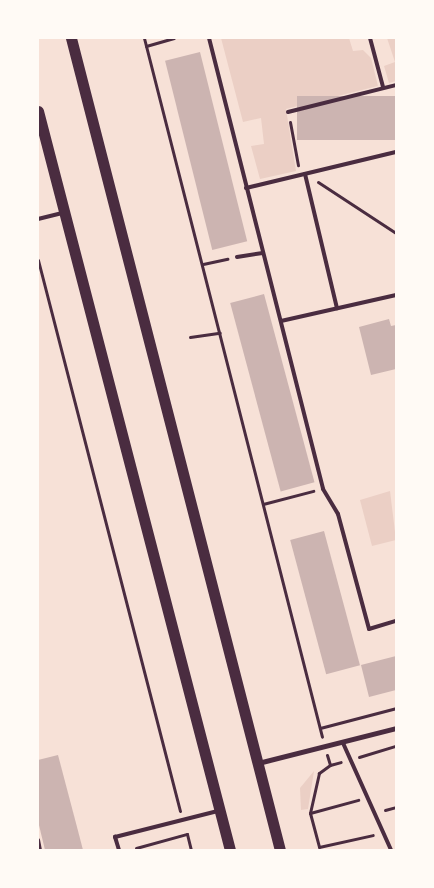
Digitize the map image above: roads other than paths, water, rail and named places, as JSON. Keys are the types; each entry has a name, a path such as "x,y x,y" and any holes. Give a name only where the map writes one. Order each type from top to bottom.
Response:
{"main road":[{"path":"71,38 280,850"},
{"path":"38,110 230,850"}],"street":[{"path":"257,763 343,743 396,728"}],"lane":[{"path":"209,38 323,489 338,514 369,629 396,621"},
{"path":"370,38 383,87"},
{"path":"288,112 396,84"},
{"path":"246,188 396,152"},
{"path":"305,174 337,308"},
{"path":"38,219 64,212"},
{"path":"237,257 263,253"},
{"path":"281,321 396,295"},
{"path":"343,743 386,832 391,850"},
{"path":"119,850 115,838 182,818 220,810"},
{"path":"38,840 40,850"}]}
